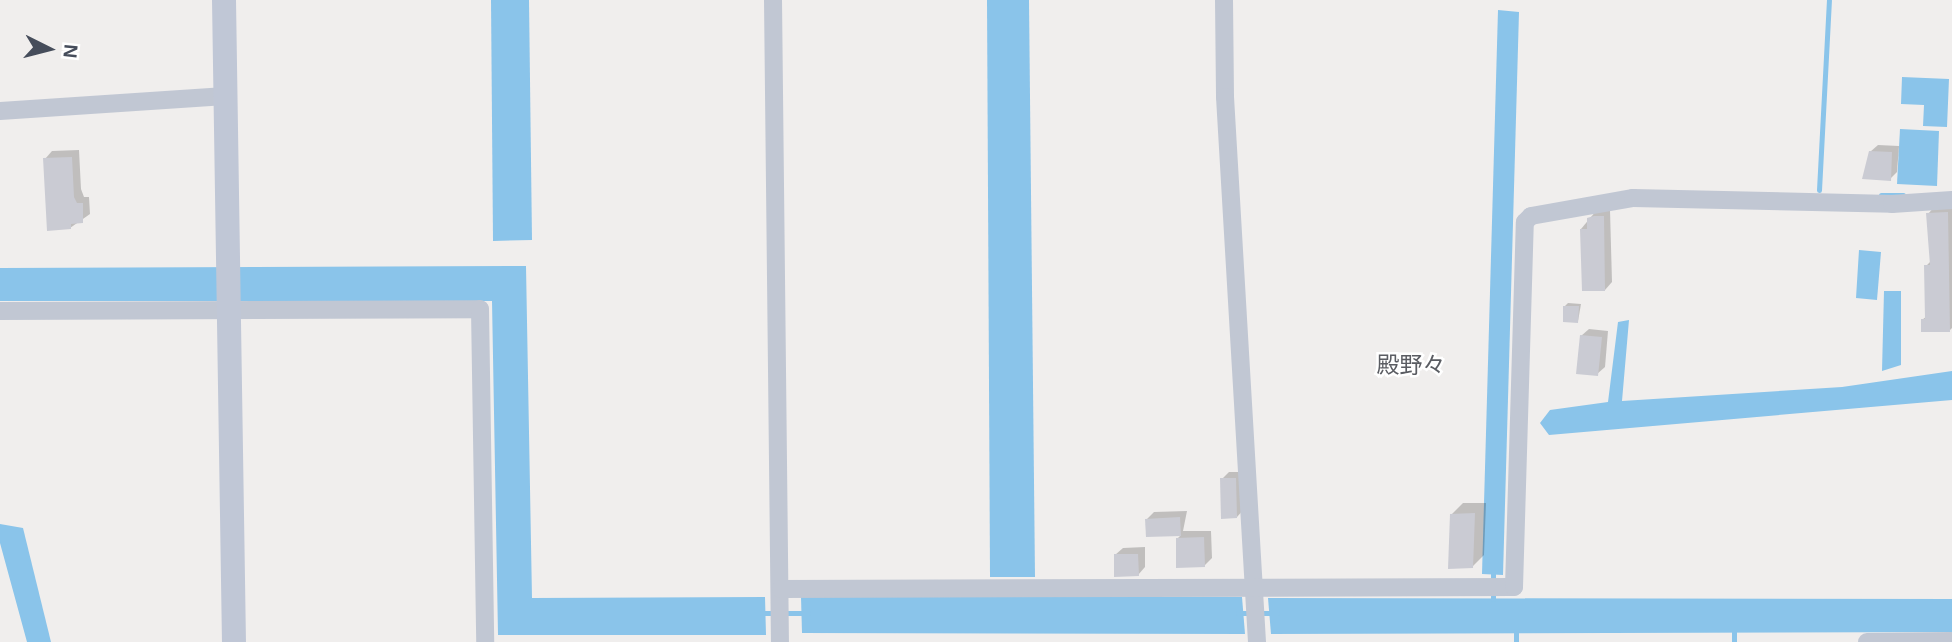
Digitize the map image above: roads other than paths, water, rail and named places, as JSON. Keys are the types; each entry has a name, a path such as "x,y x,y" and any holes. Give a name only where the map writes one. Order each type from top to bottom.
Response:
{"street":[{"path":"224,0 234,642"},
{"path":"773,0 780,641"},
{"path":"1224,0 1225,97 1257,642"},
{"path":"0,111 226,96"},
{"path":"781,591 1514,587 1525,222 1531,215 1633,198 1892,204 1952,200"},
{"path":"0,311 480,309 485,642"},
{"path":"1867,642 1952,641"}],"water":[{"path":"491,0 529,0 532,240 493,241"},
{"path":"987,0 1029,0 1035,577 990,577"},
{"path":"1498,10 1519,12 1503,575 1482,574"},
{"path":"1902,77 1949,79 1947,127 1923,126 1924,105 1901,104"},
{"path":"1900,129 1939,131 1937,186 1897,184"},
{"path":"1859,250 1881,252 1877,300 1856,298"},
{"path":"526,266 532,598 765,597 766,635 498,635 492,301 0,301 0,268"},
{"path":"1884,291 1901,291 1901,365 1882,371"},
{"path":"1629,320 1622,401 1842,387 1952,371 1952,400 1549,435 1540,423 1550,410 1608,402 1618,322"},
{"path":"0,524 23,528 51,642 27,642 0,543"},
{"path":"801,597 1242,597 1245,634 802,633"},
{"path":"1268,598 1952,599 1952,632 1271,634"}],"waterway":[{"path":"1819,190 1829,0"},
{"path":"1881,195 1903,195"},
{"path":"1493,574 1493,599"},
{"path":"762,613 808,613"},
{"path":"1238,613 1277,613"},
{"path":"1734,632 1734,642"},
{"path":"1516,633 1516,642"}],"district":[{"name":"殿野々","path":"1411,365"}]}
